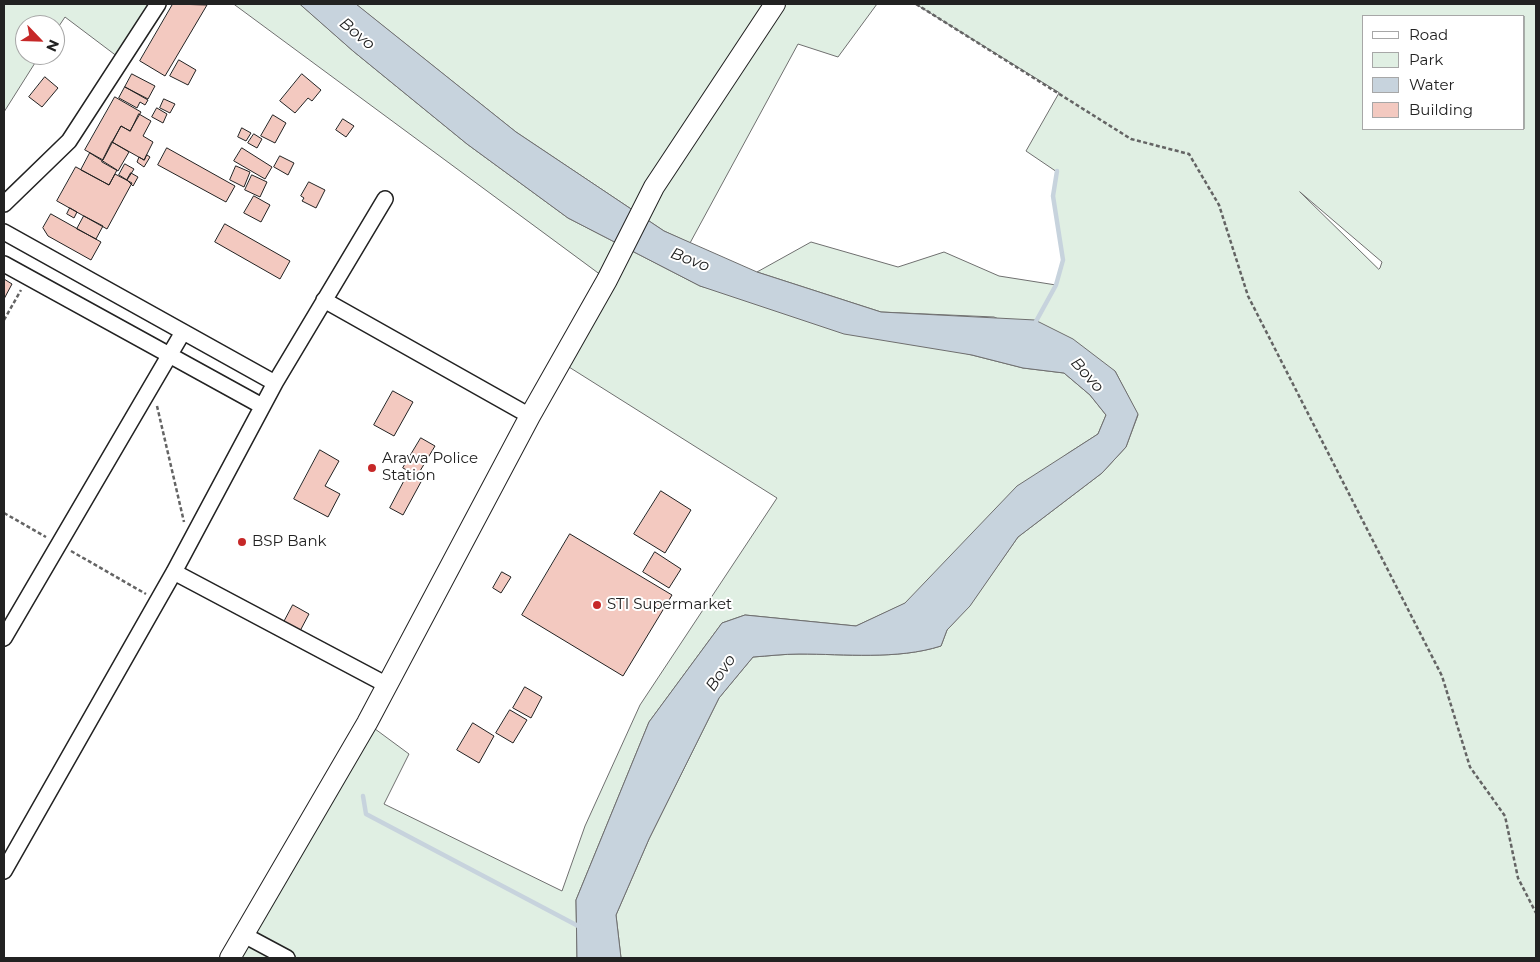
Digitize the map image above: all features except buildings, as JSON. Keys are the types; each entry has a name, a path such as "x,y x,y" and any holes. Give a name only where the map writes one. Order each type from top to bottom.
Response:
{"main road":[{"path":"230,958 387,685 654,187 775,4"}],"street":[{"path":"4,204 69,141 158,4"},
{"path":"4,871 158,601 274,383 385,199"},
{"path":"4,232 274,383"},
{"path":"4,264 262,406"},
{"path":"324,300 530,416"},
{"path":"4,638 183,332"},
{"path":"174,572 387,685"},
{"path":"244,935 286,958"}],"path":[{"path":"916,4 1131,139 1189,154 1219,205 1248,296 1442,676 1470,767 1505,816 1518,878 1536,913"},
{"path":"4,320 28,278"},
{"path":"152,385 189,543"},
{"path":"4,513 158,601"}],"green space":[{"path":"4,4 158,4 122,60 65,17 65,15 15,15 15,65 34,65 4,112"},
{"path":"234,4 300,4 353,51 467,144 568,218 700,286 1023,368 1064,373 1090,395 1106,415 1098,434 1067,454 950,558 906,603 856,626 745,615 722,623 649,722 576,900 577,958 230,958 367,723 409,754 384,804 562,891 585,826 640,705 777,498 561,362 607,280"},
{"path":"356,4 877,4 838,57 798,44 690,243 664,231 516,132"},
{"path":"916,4 1536,4 1536,958 621,958 616,915 649,839 719,698 753,657 793,654 889,655 941,646 947,630 970,605 1018,537 1102,473 1126,447 1138,415 1115,371 994,317 881,312 757,272 811,242 898,267 944,252 999,276 1056,285 1063,260 1053,196 1057,172 1026,151 1059,93","holes":["1300,192 1382,262 1379,269"]}],"water":[{"name":"Bovo","path":"300,4 356,4 516,132 664,231 757,272 881,312 1035,320 1073,339 1115,371 1138,414 1126,447 1102,473 1018,537 970,606 947,630 941,646 889,655 793,654 753,657 719,698 649,839 616,915 621,958 577,958 576,900 649,722 722,623 745,615 856,626 905,603 1017,486 1098,434 1106,415 1090,395 1064,373 1023,368 972,355 844,334 700,286 568,218 467,144 353,51"}],"waterway":[{"path":"1034,325 1056,285 1063,260 1053,196 1057,171"},
{"path":"363,796 366,814 580,927"}],"place":[{"name":"Arawa Police Station","path":"372,468"},
{"name":"BSP Bank","path":"242,542"},
{"name":"STI Supermarket","path":"597,605"}]}
